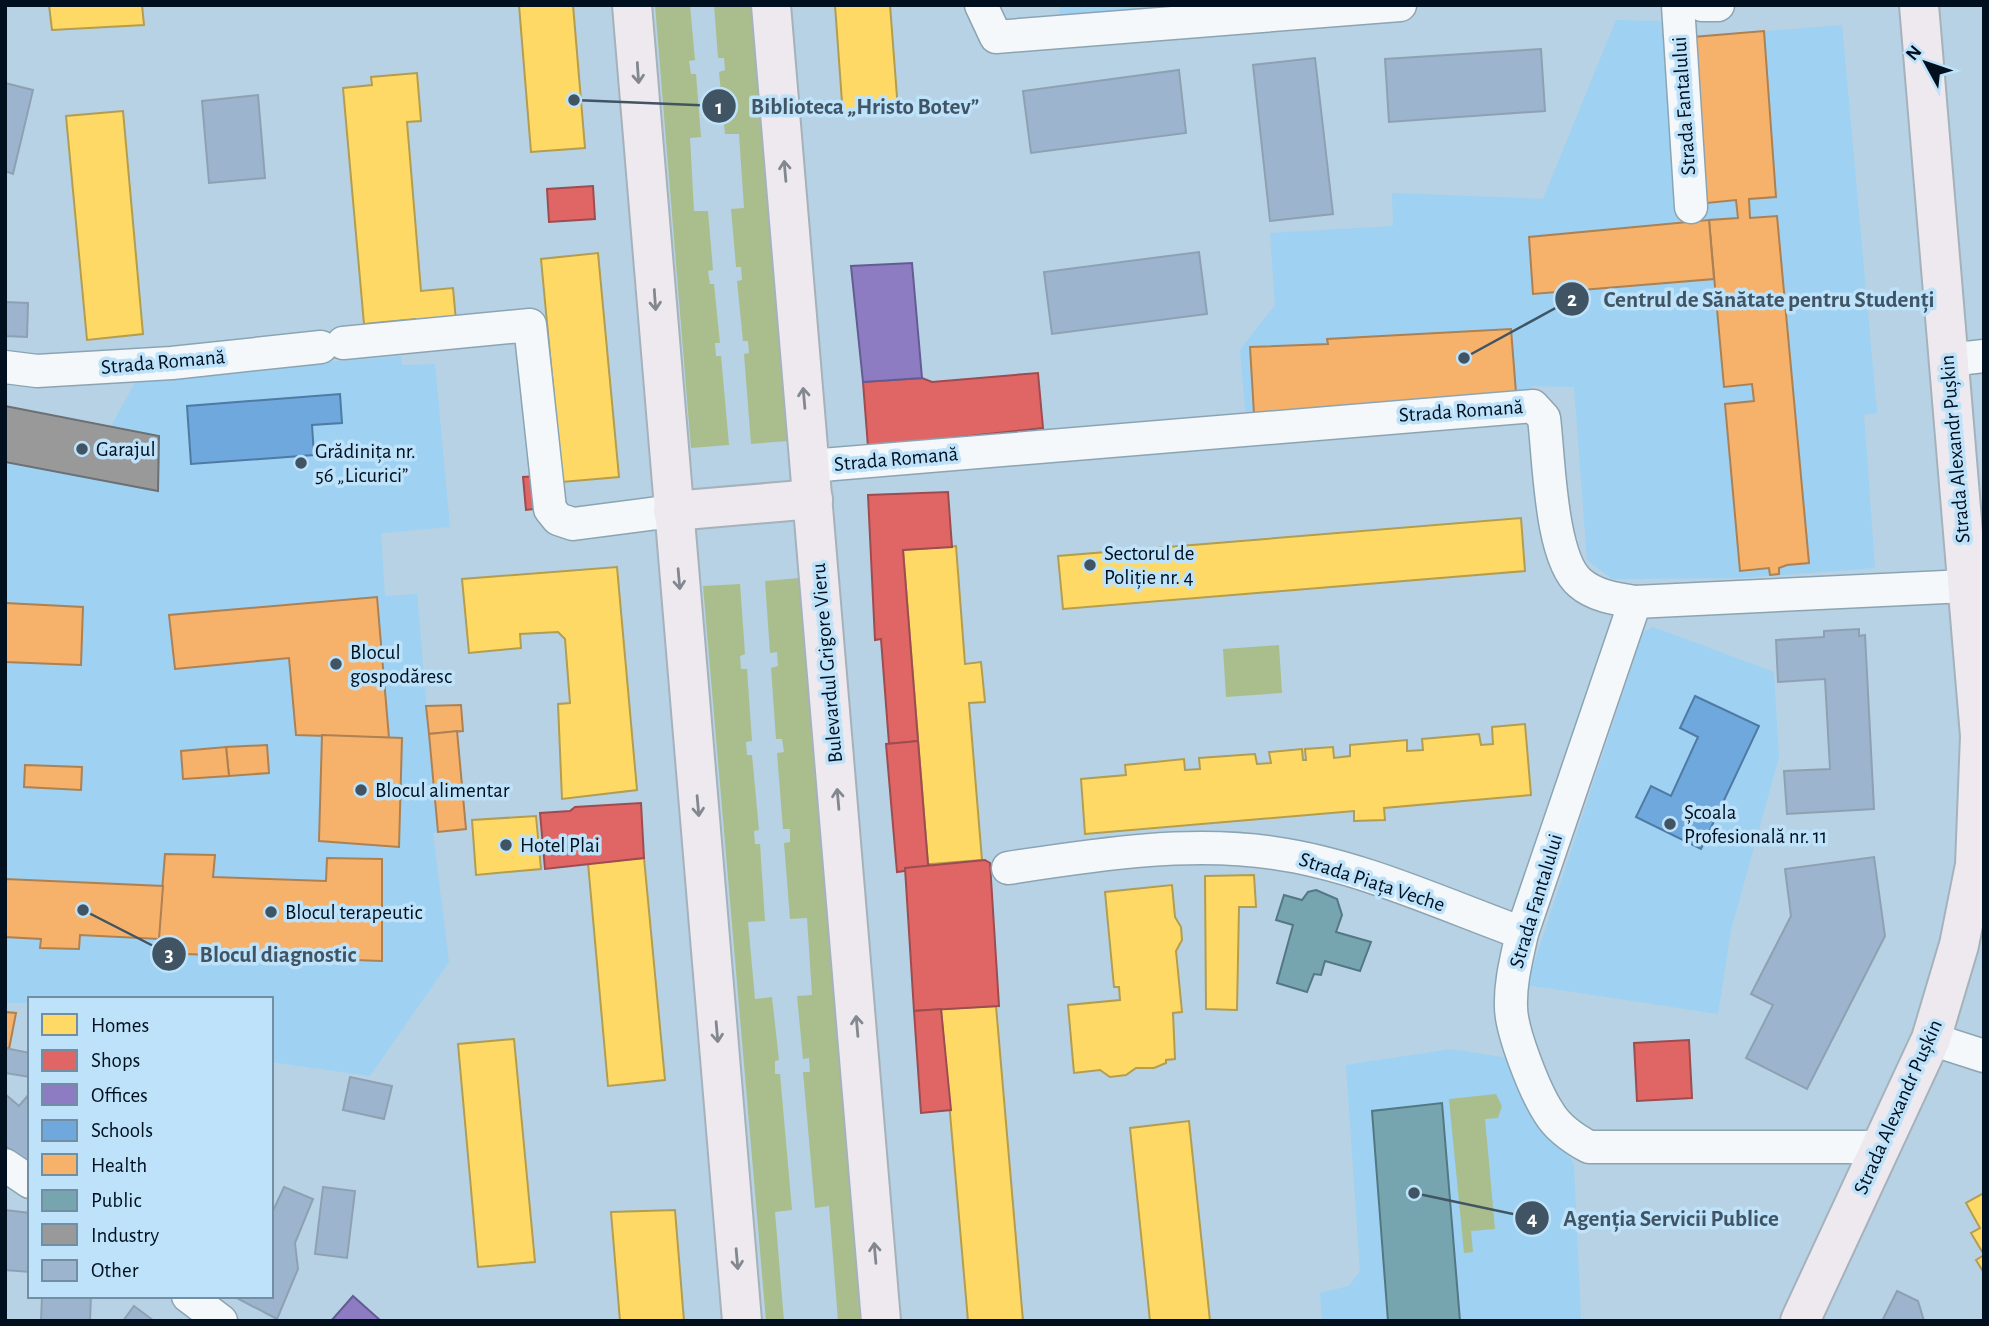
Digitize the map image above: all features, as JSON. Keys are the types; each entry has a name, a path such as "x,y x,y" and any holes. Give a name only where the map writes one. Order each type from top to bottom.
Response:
{"main road":[{"path":"632,5 742,1321"},
{"name":"Bulevardul Grigore Vieru","path":"771,5 881,1321"},
{"name":"Strada Alexandr Pușkin","path":"1800,1321 1931,1039 1959,945 1975,865 1980,736 1966,586 1966,358 1919,5"},
{"path":"673,511 812,482"}],"street":[{"path":"981,5 996,37 1400,5"},
{"name":"Strada Fantalului","path":"1678,5 1691,206"},
{"name":"Strada Romană","path":"5,367 37,371 159,364 530,326 550,509 558,519 573,524 673,511"},
{"name":"Strada Romană","path":"812,482 1533,406 1544,418 1559,544 1570,572 1591,591 1635,602 1966,586"},
{"name":"Strada Fantalului","path":"1635,602 1522,933 1513,979 1511,1009 1517,1038 1549,1114 1574,1139 1589,1147 1881,1147"},
{"name":"Strada Piața Veche","path":"1008,868 1185,848 1273,852 1350,871 1522,933"},
{"path":"1931,1039 1984,1056"},
{"path":"5,1164 28,1181"},
{"path":"191,1298 221,1321"}],"shaded area":[{"path":"1059,5 1202,5 1060,16"},
{"path":"1616,20 1658,21 1694,37 1842,25 1877,413 1864,415 1875,568 1740,578 1612,579 1587,560 1574,387 1533,386 1517,398 1246,419 1240,350 1275,305 1270,233 1393,226 1392,193 1543,199"},
{"path":"401,356 402,365 435,364 450,527 381,533 385,596 417,594 429,733 457,731 466,829 433,833 449,962 370,1076 273,1062 273,997 28,997 28,1003 5,1003 5,406 111,426 138,377"},
{"name":"Școala Profesională nr. 11","path":"1653,627 1774,672 1779,757 1731,930 1718,1014 1527,985 1643,632"},
{"path":"1451,1049 1514,1059 1574,1165 1581,1321 1322,1321 1320,1293 1349,1286 1360,1271 1346,1065"}],"green space":[{"path":"655,5 690,5 695,60 689,61 691,74 696,74 701,137 690,138 694,211 708,211 713,270 708,271 710,284 714,284 720,343 715,343 716,356 721,356 729,445 691,448"},
{"path":"714,5 751,5 788,441 751,444 744,354 749,353 748,341 743,341 737,281 742,280 741,267 736,267 731,209 744,208 739,134 725,134 719,72 725,70 724,58 718,58"},
{"path":"799,578 863,1321 838,1321 829,1206 815,1208 803,1072 810,1072 809,1058 803,1059 797,996 812,995 807,918 790,919 784,843 790,842 790,829 783,829 777,753 784,752 782,739 776,739 771,668 778,666 777,652 770,653 765,581"},
{"path":"740,584 745,654 740,656 741,669 747,669 752,741 746,742 747,755 752,755 759,830 754,831 755,844 760,844 765,921 748,922 755,999 772,997 779,1060 775,1061 775,1074 780,1074 792,1210 775,1212 784,1321 766,1321 703,586"},
{"path":"1279,645 1282,693 1226,697 1223,649"},
{"path":"1496,1094 1502,1106 1498,1118 1485,1119 1495,1229 1471,1231 1473,1252 1464,1253 1449,1099"}],"building: Homes":[{"path":"49,5 142,5 144,25 52,30"},
{"path":"519,5 573,5 585,148 531,152"},
{"path":"835,5 890,5 898,110 843,116"},
{"path":"417,73 421,121 407,122 421,291 453,288 457,332 416,336 415,319 364,324 343,88 372,85 371,77"},
{"path":"123,111 143,334 87,340 66,116"},
{"path":"598,253 619,477 562,482 541,259"},
{"path":"1521,518 1525,571 1063,609 1058,556"},
{"path":"956,546 965,664 981,662 985,702 969,703 982,860 928,864 903,550"},
{"path":"617,567 637,790 562,799 558,704 570,703 565,639 558,632 520,634 521,648 469,653 462,579"},
{"path":"1525,724 1531,795 1384,808 1385,820 1354,821 1354,811 1085,834 1081,779 1126,775 1125,765 1184,759 1185,770 1200,769 1199,758 1255,754 1257,764 1271,763 1269,752 1302,749 1303,760 1306,760 1305,749 1333,747 1334,758 1350,756 1350,745 1407,740 1407,751 1423,750 1422,739 1479,734 1481,745 1493,744 1492,727"},
{"name":"Hotel Plai","path":"536,816 541,869 476,875 472,820"},
{"path":"644,858 665,1080 608,1086 588,863"},
{"path":"1254,875 1256,907 1239,907 1237,1010 1206,1009 1205,876"},
{"path":"1172,885 1175,917 1181,927 1182,940 1176,951 1182,1012 1173,1013 1175,1059 1166,1060 1166,1063 1154,1068 1136,1068 1126,1075 1110,1077 1100,1070 1074,1073 1068,1005 1120,1000 1119,987 1114,987 1105,892"},
{"path":"996,1006 1023,1321 968,1321 941,1009"},
{"path":"514,1039 535,1262 478,1267 458,1044"},
{"path":"1189,1121 1210,1321 1150,1321 1130,1128"},
{"path":"1984,1193 1984,1255 1971,1233 1980,1228 1966,1203"},
{"path":"675,1210 684,1321 620,1321 611,1212"},
{"path":"1984,1255 1984,1273 1976,1260"}],"building: Shops":[{"path":"593,186 595,219 549,222 547,189"},
{"path":"1038,373 1043,428 868,447 863,382 922,378 932,382"},
{"path":"540,476 542,508 526,510 523,477"},
{"path":"948,492 952,547 903,550 918,741 889,744 881,639 875,640 868,495"},
{"path":"918,741 928,864 931,867 897,872 886,744"},
{"path":"641,803 644,858 545,869 540,813 570,811 575,807"},
{"path":"985,860 990,863 999,1006 914,1011 905,868"},
{"path":"941,1009 951,1110 921,1113 914,1011"},
{"path":"1689,1040 1692,1098 1637,1101 1634,1043"}],"building: Offices":[{"path":"912,263 922,378 863,382 851,266"},
{"path":"353,1296 381,1321 331,1321"}],"building: Schools":[{"path":"340,394 342,423 312,425 314,455 191,464 187,406"},
{"path":"1695,696 1759,726 1701,849 1636,817 1651,786 1671,796 1698,737 1680,728"}],"building: Health":[{"path":"1764,31 1776,197 1749,199 1750,218 1777,216 1809,563 1787,565 1779,568 1779,574 1770,575 1769,568 1740,571 1725,404 1754,401 1752,384 1724,387 1709,220 1738,218 1736,200 1707,203 1693,37"},
{"path":"1709,220 1714,279 1533,294 1529,237"},
{"path":"1511,329 1516,393 1254,414 1250,347 1328,344 1327,339"},
{"name":"Blocul gospodăresc","path":"377,597 389,738 296,735 289,658 175,669 169,615"},
{"path":"5,603 83,607 81,665 5,662"},
{"path":"461,705 463,731 429,734 426,706"},
{"path":"457,731 466,829 438,832 429,734"},
{"name":"Blocul alimentar","path":"322,735 402,738 399,847 319,841"},
{"path":"267,745 269,773 229,776 226,747"},
{"path":"226,747 229,776 183,779 181,751"},
{"path":"25,765 82,767 81,790 24,787"},
{"name":"Blocul terapeutic","path":"165,854 215,855 213,877 326,881 327,858 382,859 382,961 157,953"},
{"path":"5,879 163,886 159,939 80,935 79,949 40,948 41,939 5,937"},
{"path":"5,1012 16,1013 9,1049 5,1048"}],"building: Public":[{"path":"1316,890 1337,899 1342,915 1336,932 1371,942 1360,971 1325,961 1321,975 1314,974 1307,992 1277,983 1293,925 1276,920 1284,895 1302,900 1308,892"},
{"path":"1442,1103 1460,1321 1388,1321 1372,1111"}],"building: Industry":[{"name":"Garajul","path":"5,406 159,436 158,491 5,462"}],"building: Other":[{"path":"1541,49 1545,111 1389,122 1385,59"},
{"path":"1315,58 1333,214 1270,221 1253,65"},
{"path":"1179,70 1186,133 1031,153 1023,91"},
{"path":"5,83 33,90 13,174 5,171"},
{"path":"258,95 265,178 209,183 202,101"},
{"path":"1199,252 1207,314 1052,334 1044,272"},
{"path":"5,302 28,303 27,337 5,336"},
{"path":"1859,629 1859,636 1865,635 1874,809 1787,814 1784,771 1830,769 1825,679 1778,682 1776,640 1824,637 1824,631"},
{"path":"1874,857 1885,936 1807,1089 1746,1058 1773,1005 1751,994 1791,916 1785,869"},
{"path":"5,1048 28,1053 28,1077 5,1073"},
{"path":"350,1077 392,1086 384,1119 343,1110"},
{"path":"5,1094 19,1106 28,1095 28,1162 5,1146"},
{"path":"284,1187 313,1199 295,1243 298,1269 277,1319 237,1298 273,1298 273,1211"},
{"path":"323,1187 355,1191 347,1258 315,1254"},
{"path":"5,1210 28,1213 28,1272 5,1270"},
{"path":"1897,1291 1918,1301 1924,1321 1882,1321"},
{"path":"42,1298 91,1298 90,1321 41,1321"},
{"path":"134,1306 154,1321 123,1321"}],"place":[{"name":"Biblioteca „Hristo Botev”","path":"574,100"},
{"name":"Centrul de Sănătate pentru Studenți","path":"1464,358"},
{"name":"Garajul","path":"82,449"},
{"name":"Grădinița nr. 56 „Licurici”","path":"301,463"},
{"name":"Sectorul de Poliție nr. 4","path":"1090,565"},
{"name":"Blocul gospodăresc","path":"336,664"},
{"name":"Blocul alimentar","path":"361,790"},
{"name":"Școala Profesională nr. 11","path":"1670,824"},
{"name":"Hotel Plai","path":"506,845"},
{"name":"Blocul diagnostic","path":"83,910"},
{"name":"Blocul terapeutic","path":"271,912"},
{"name":"Agenția Servicii Publice","path":"1414,1193"}]}
